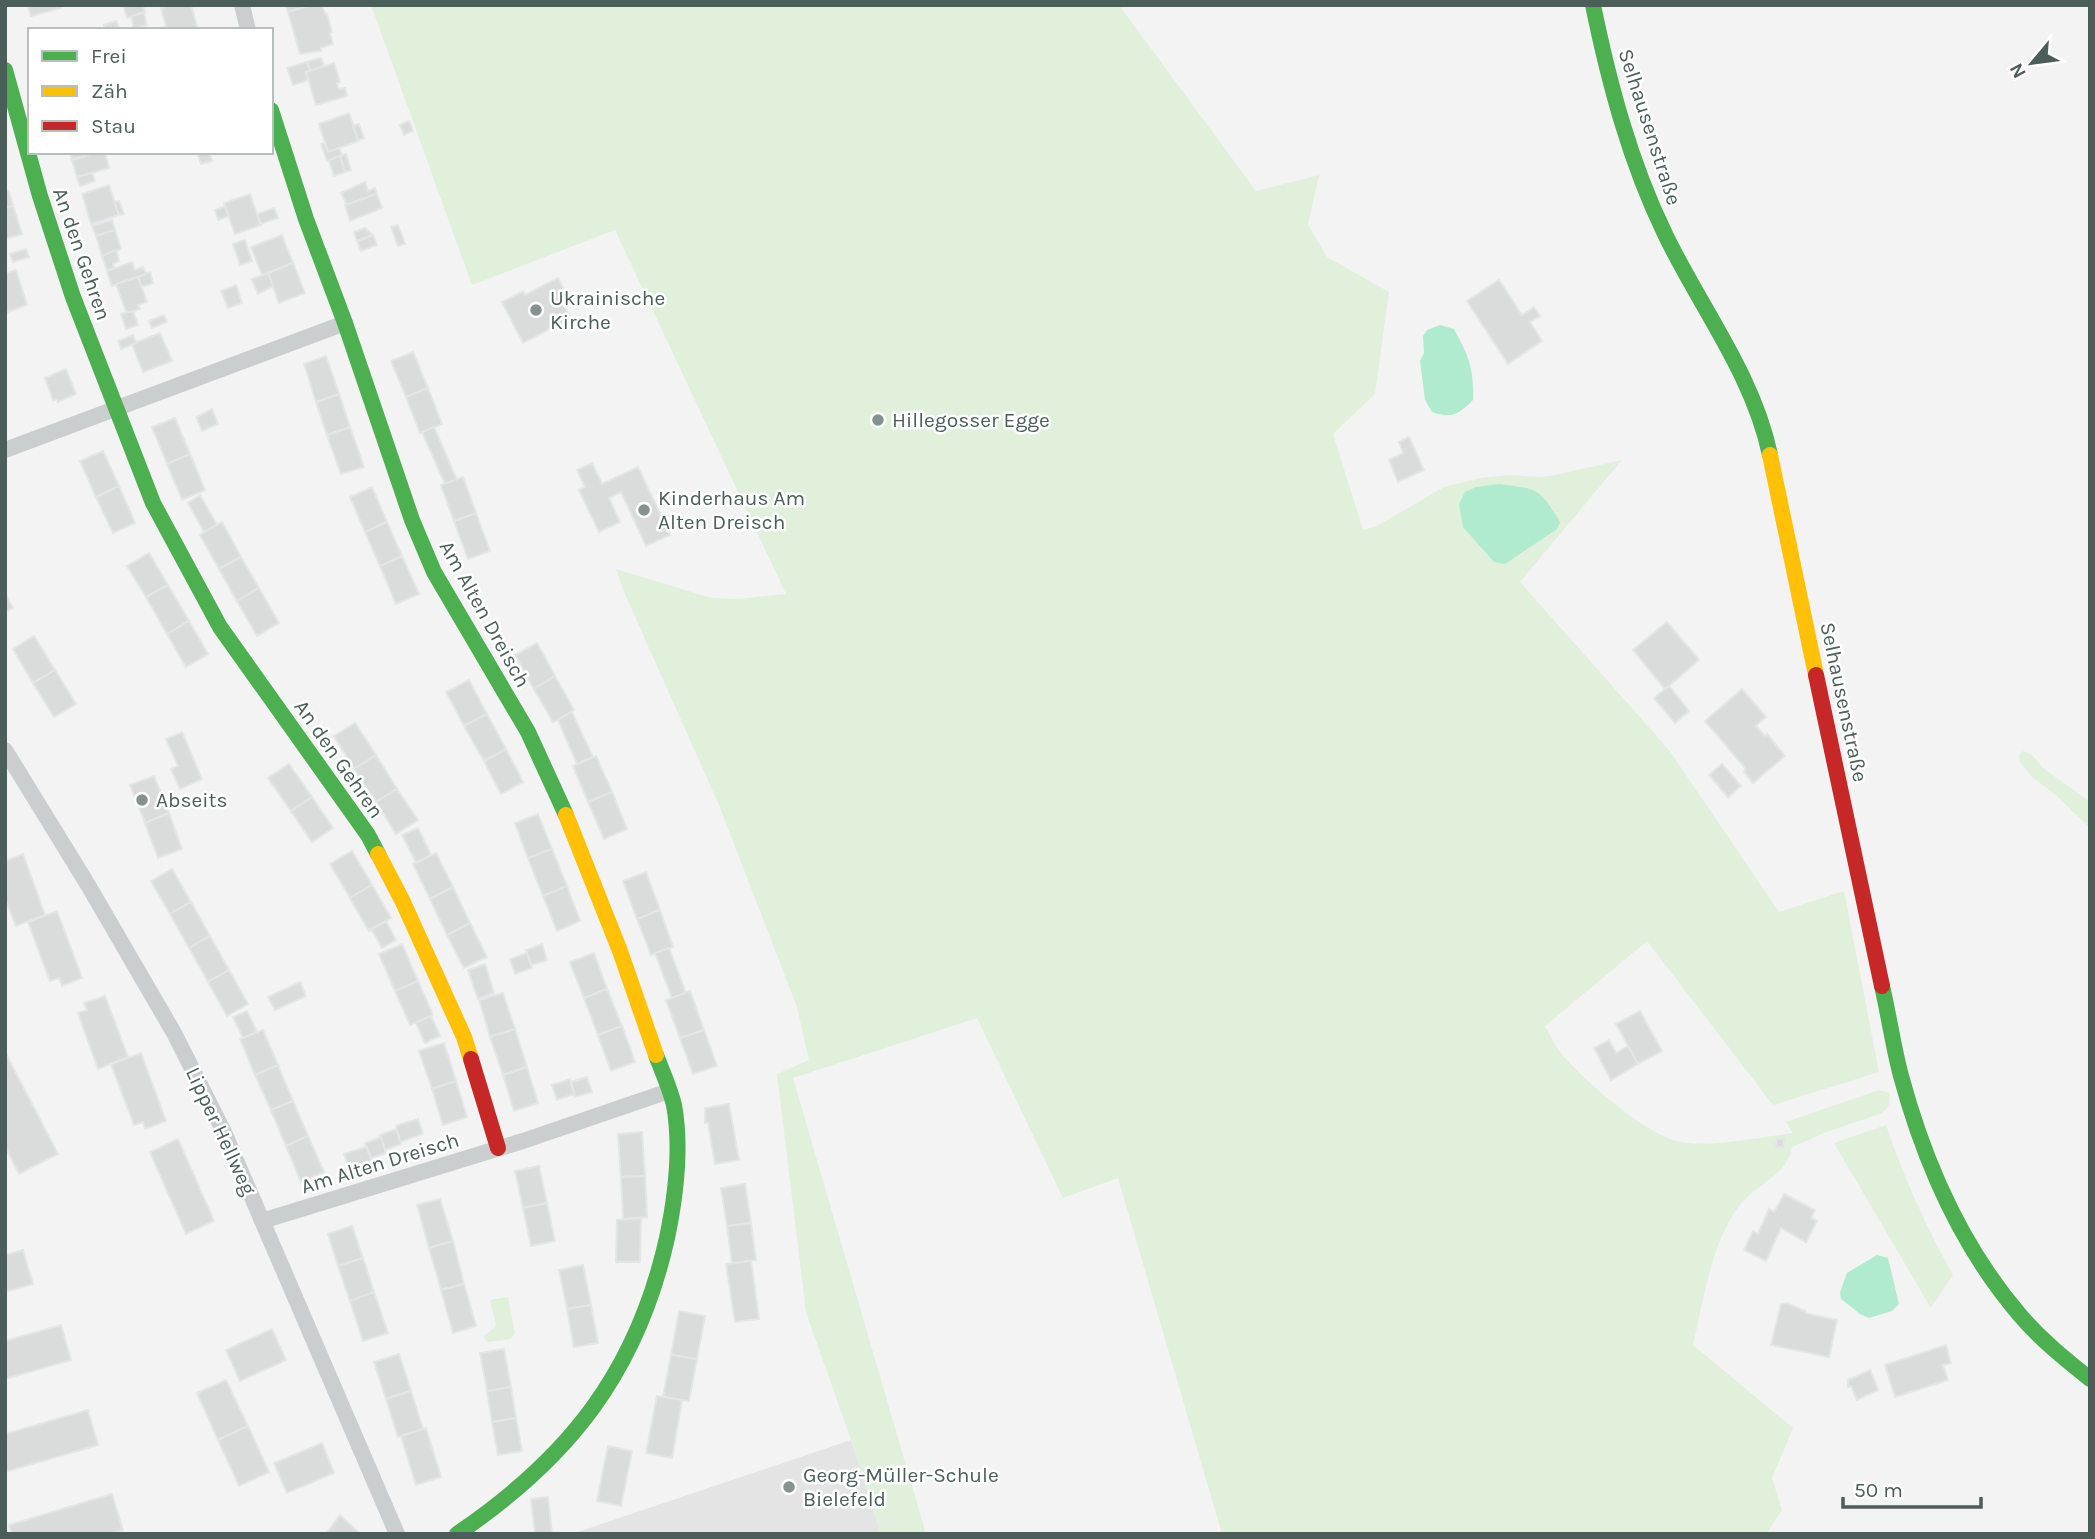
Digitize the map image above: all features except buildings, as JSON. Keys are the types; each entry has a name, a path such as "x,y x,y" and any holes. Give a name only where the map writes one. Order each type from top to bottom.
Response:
{"street":[{"path":"242,5 248,28"},
{"name":"Selhausenstraße","path":"1593,5 1600,41 1630,147 1661,226 1728,347 1753,399 1765,433 1898,1063 1931,1169 1952,1214 1990,1279 2017,1314 2046,1344 2090,1379"},
{"name":"An den Gehren","path":"5,70 28,149"},
{"name":"Am Alten Dreisch","path":"273,116 306,219 417,532 434,572 537,750 600,899 677,1120 674,1198 656,1286 627,1354 601,1399 564,1446 510,1498 457,1534"},
{"name":"An den Gehren","path":"29,154 52,232 115,410 153,503 220,627 368,835 403,902 464,1037 498,1148"},
{"path":"5,450 345,323"},
{"name":"Lipper Hellweg","path":"5,750 95,896 174,1033 217,1118 397,1534"},
{"name":"Am Alten Dreisch","path":"262,1221 523,1142 669,1091"}],"shaded area":[{"path":"371,5 1119,5 1256,191 1319,175 1308,225 1327,257 1389,292 1375,394 1333,434 1363,530 1377,526 1444,487 1481,478 1555,475 1622,460 1520,582 1669,750 1779,912 1844,891 1879,1072 1773,1105 1647,941 1545,1026 1565,1058 1603,1094 1652,1130 1681,1142 1721,1143 1793,1133 1786,1122 1879,1090 1889,1093 1890,1096 1889,1104 1882,1113 1792,1147 1789,1157 1778,1172 1739,1206 1721,1238 1709,1273 1693,1345 1793,1428 1772,1478 1782,1510 1766,1534 1222,1534 1118,1178 1063,1198 977,1018 793,1078 926,1534 881,1534 806,1312 777,1074 809,1060 797,1007 719,805 616,569 711,598 739,599 786,594 615,230 472,285"},
{"path":"1440,325 1454,329 1467,355 1473,380 1473,400 1459,412 1450,415 1432,412 1425,400 1420,361 1424,353 1423,336 1427,330"},
{"path":"1499,484 1537,492 1560,522 1557,529 1505,564 1494,562 1463,527 1459,504 1465,492 1476,487"},
{"path":"2023,751 2031,754 2043,768 2090,802 2090,828 2056,795 2032,777 2020,762 2019,755"},
{"path":"1886,1125 1916,1202 1953,1275 1931,1308 1834,1143"},
{"path":"1877,1255 1888,1258 1899,1304 1892,1311 1869,1318 1841,1299 1840,1292 1847,1273"},
{"path":"508,1297 515,1333 511,1339 488,1342 483,1337 496,1326 490,1300"},
{"name":"Georg-Müller-Schule Bielefeld","path":"851,1440 881,1534 572,1534"}],"traffic: fast":[{"path":"1593,5 1606,64 1641,179 1665,234 1739,369 1762,425 1770,455"},
{"path":"5,70 28,153"},
{"path":"273,116 306,219 345,323 412,520 434,572 528,732 566,815"},
{"path":"28,154 73,297 153,503 220,627 368,835 378,854"},
{"path":"1882,986 1910,1108 1933,1171 1962,1231 1998,1288 2019,1314 2044,1340 2090,1379"},
{"path":"457,1534 533,1475 565,1442 593,1408 617,1371 637,1330 654,1286 667,1238 677,1172 678,1138 674,1105 656,1055"}],"traffic: slow":[{"path":"1770,455 1816,675"},
{"path":"566,815 620,951 656,1055"},
{"path":"378,854 403,902 464,1037 471,1059"}],"traffic: jam":[{"path":"1816,675 1882,986"},
{"path":"471,1059 498,1148"}],"place":[{"name":"Ukrainische Kirche","path":"536,310"},
{"name":"Hillegosser Egge","path":"878,420"},
{"name":"Kinderhaus Am Alten Dreisch","path":"644,510"},
{"name":"Abseits","path":"142,800"},
{"name":"Georg-Müller-Schule Bielefeld","path":"789,1487"}]}
